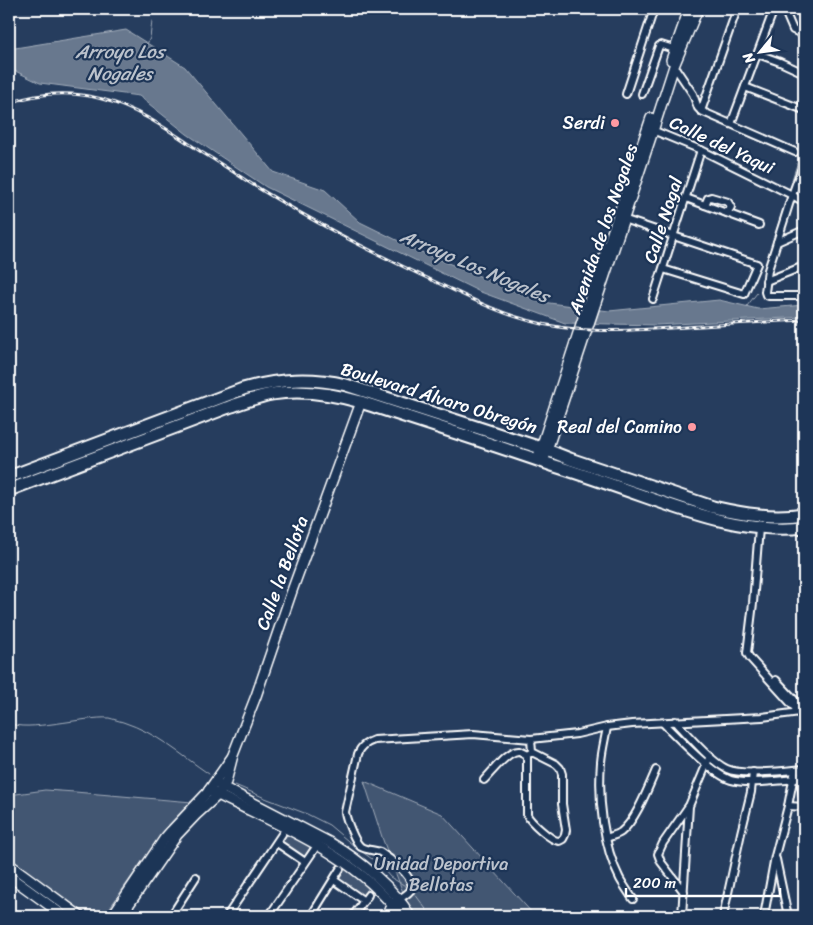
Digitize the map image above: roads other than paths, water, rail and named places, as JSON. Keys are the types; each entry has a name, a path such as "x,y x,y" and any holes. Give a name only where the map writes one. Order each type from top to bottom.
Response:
{"highway":[{"name":"Boulevard Álvaro Obregón","path":"9,477 244,389 272,382 302,379 328,381 346,385 544,449 714,507 735,512 772,516 788,517 804,514"},
{"name":"Boulevard Álvaro Obregón","path":"9,490 226,408 258,397 294,392 314,393 361,402 684,510 735,524 759,528 804,527"}],"street":[{"path":"626,94 654,9"},
{"name":"Avenida de los Nogales","path":"540,461 583,328 623,219 674,49 689,9"},
{"name":"Avenida de los Nogales","path":"591,306 650,130 698,9"},
{"path":"701,110 736,9"},
{"path":"731,124 774,9"},
{"path":"784,9 793,30 804,35"},
{"path":"642,94 659,46 674,49"},
{"path":"758,54 804,73"},
{"path":"674,66 693,94 698,108 795,152"},
{"path":"745,87 804,110"},
{"name":"Calle del Yaqui","path":"650,130 701,150 804,202"},
{"name":"Calle Nogal","path":"652,299 701,150"},
{"path":"804,162 768,270 765,292 769,296 804,296"},
{"path":"704,205 708,198 711,197 728,202 731,207 727,214"},
{"path":"686,198 759,225"},
{"path":"623,219 757,264 744,294 663,269"},
{"path":"777,242 804,230"},
{"path":"766,281 804,266"},
{"name":"Calle la Bellota","path":"112,916 171,831 212,786 233,755 242,735 288,601 361,402"},
{"path":"759,528 748,655 803,713"},
{"path":"384,916 395,902 411,889 412,882 409,876 382,853 361,847 346,818 345,812 358,754 360,748 366,743 374,740 473,734 532,739 577,734 607,727 632,724 803,713"},
{"path":"675,722 717,763 728,770 737,772 800,770 775,856 764,916"},
{"path":"662,723 706,764 730,780 752,782 799,778"},
{"path":"607,727 601,761 600,793 608,847 614,867 633,899"},
{"path":"484,780 502,761 511,754 520,751 530,754 556,764 562,774 562,804 566,830 563,840 552,839 530,820 527,815 530,754 532,739"},
{"name":"Calle la Bellota","path":"221,791 229,776 233,755"},
{"path":"684,893 661,862 658,854 663,843 689,806 710,756"},
{"path":"607,838 620,832 629,824 656,770"},
{"path":"723,916 751,792 753,772"},
{"path":"788,806 804,808 799,778"},
{"path":"212,786 317,844 345,862 377,878 395,902 410,916"},
{"path":"121,916 177,834 221,791"},
{"path":"682,916 689,806"},
{"path":"227,916 285,828"},
{"path":"276,842 305,862"},
{"path":"269,916 317,844"},
{"path":"775,856 788,916"},
{"path":"311,916 345,862"},
{"path":"9,864 80,916"},
{"path":"9,876 64,916"},
{"path":"171,916 196,877"},
{"path":"334,880 364,901"},
{"path":"353,916 368,894"},
{"path":"395,902 401,916"}],"water":[{"name":"Arroyo Los Nogales","path":"126,30 185,67 273,172 325,190 360,222 419,251 542,302 609,311 719,300 758,309 804,305 804,317 657,325 565,323 478,291 266,187 187,134 139,96 40,83 9,68 9,49"}],"waterway":[{"path":"147,44 150,38 152,21"},
{"path":"792,180 804,142"},
{"path":"763,274 786,199"},
{"path":"747,306 757,293"},
{"path":"9,723 17,726 28,726 109,718 147,732 209,774"},
{"path":"235,785 307,814 329,825 379,864 390,877 409,888"},
{"path":"412,890 431,916"}],"railway":[{"path":"9,103 31,97 55,94 90,96 116,103 167,129 270,195 342,236 472,299 504,313 527,320 563,328 599,330 653,329 804,320"}],"place":[{"name":"Serdi","path":"615,123"},
{"name":"Real del Camino","path":"692,427"}],"park label":[{"name":"Unidad Deportiva Bellotas","path":"441,874"}]}
